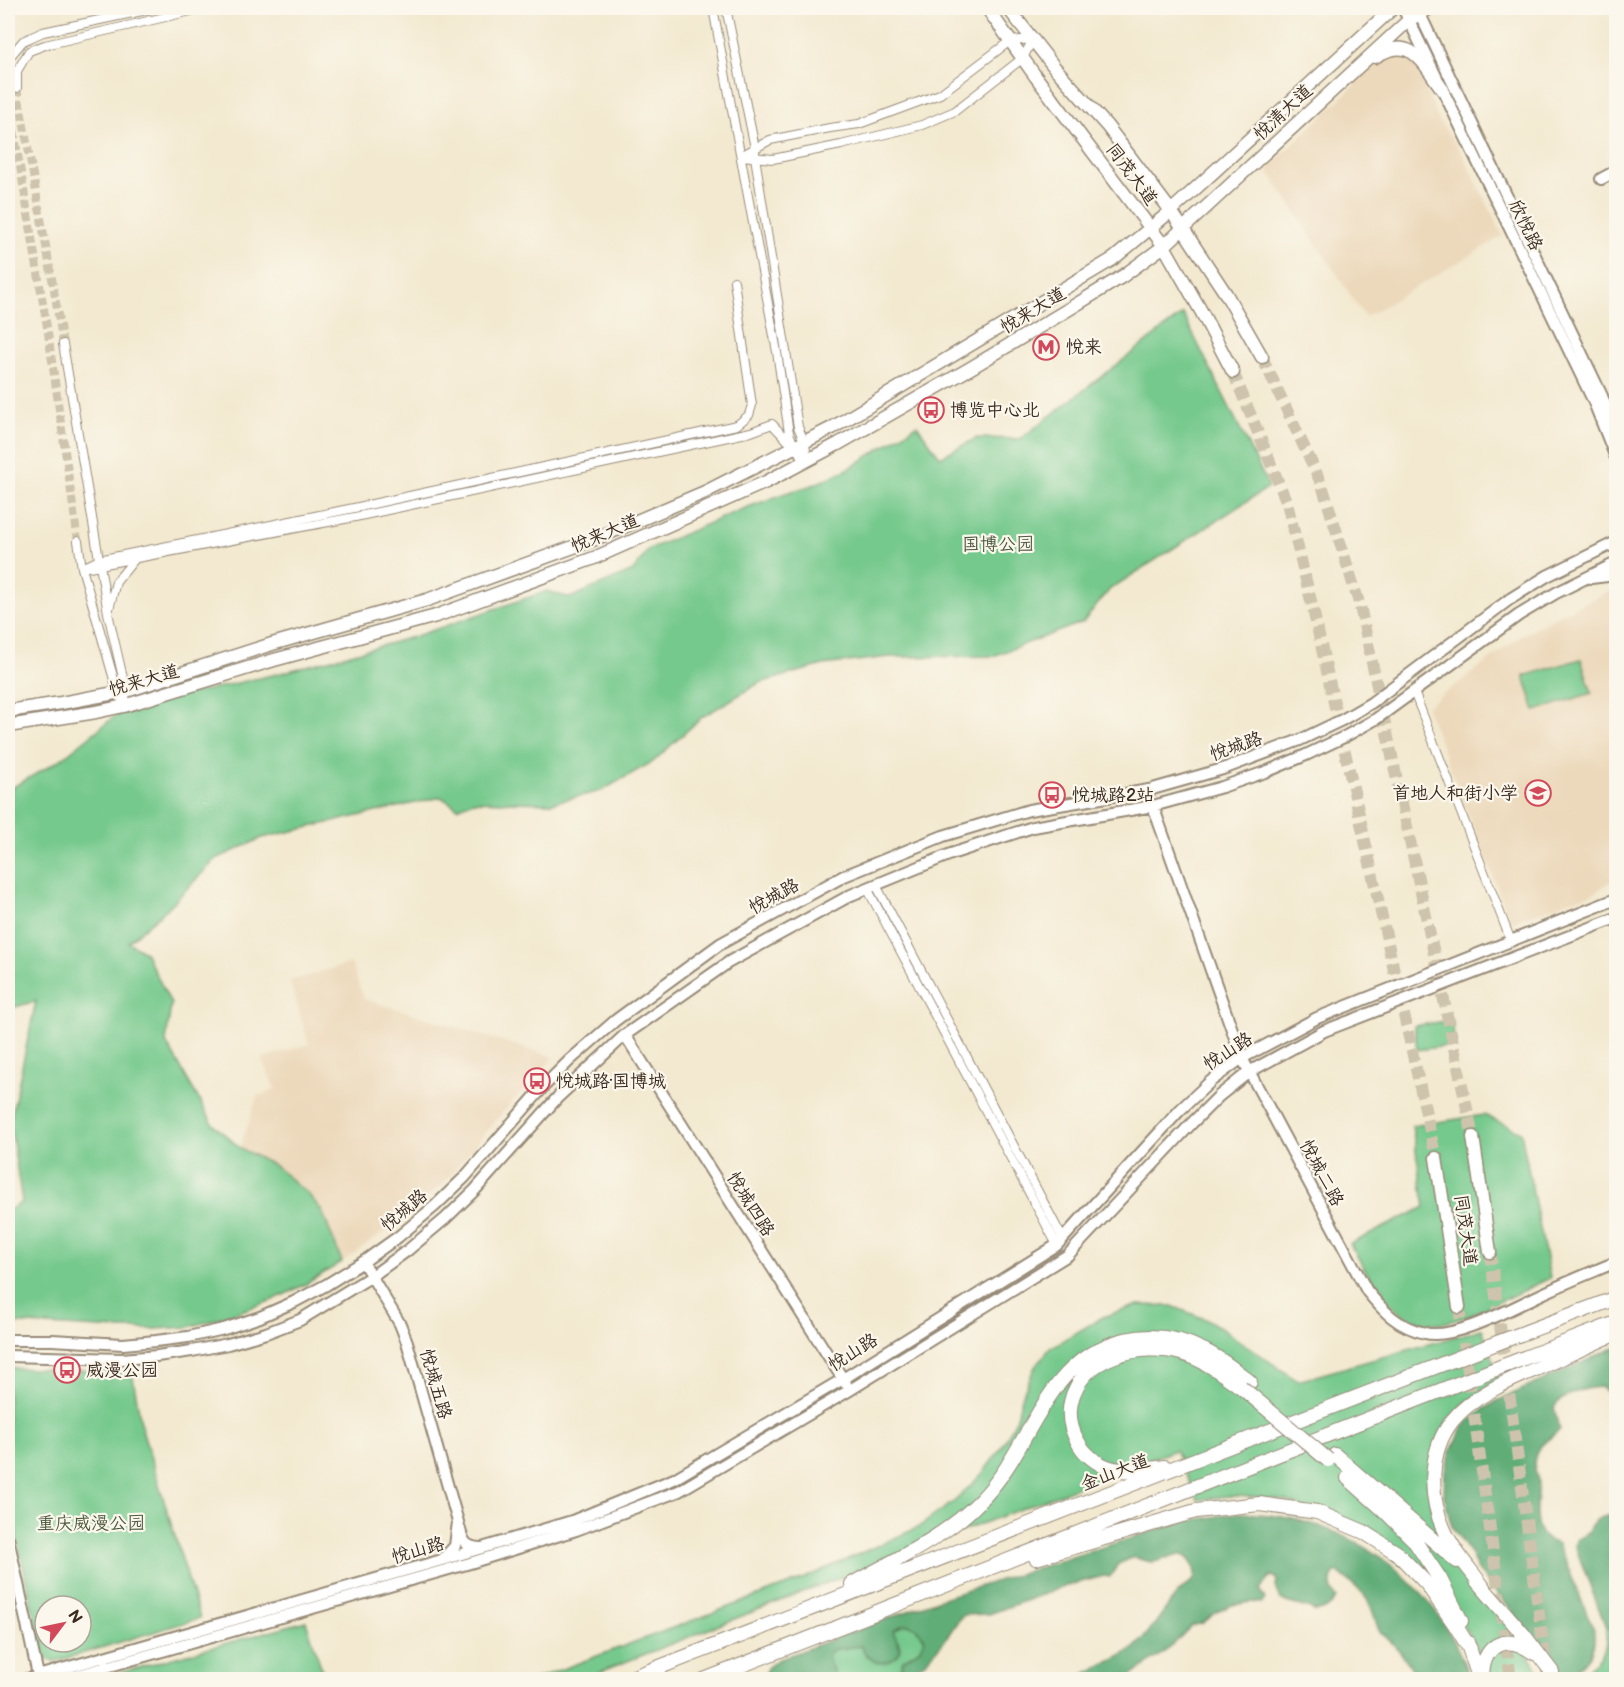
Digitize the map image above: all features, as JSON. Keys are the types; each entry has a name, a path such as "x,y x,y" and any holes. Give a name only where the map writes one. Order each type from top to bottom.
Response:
{"highway":[{"name":"金山大道","path":"626,1680 1617,1298"},
{"path":"704,1680 1617,1323"},
{"path":"1555,1676 1483,1587 1445,1532 1434,1500 1435,1461 1440,1442 1452,1421 1480,1397 1504,1383 1617,1333"},
{"path":"812,1607 924,1544 970,1511 1005,1472 1058,1383 1093,1352 1126,1339 1144,1337 1164,1337 1184,1342 1206,1351 1225,1363 1245,1384 1332,1458 1444,1548 1483,1587"},
{"path":"1179,1466 1128,1470 1111,1468 1090,1457 1081,1448 1071,1426 1071,1404 1079,1383 1088,1372 1112,1356 1144,1349 1162,1349 1201,1360 1245,1384"},
{"path":"1332,1458 1414,1540 1440,1579 1461,1619 1481,1680"},
{"path":"957,1581 1196,1511 1259,1504 1317,1512 1364,1532 1397,1553 1427,1584 1470,1649"},
{"path":"1481,1680 1486,1656 1495,1646 1502,1643 1518,1644 1533,1652 1555,1676"}],"main road":[{"name":"同茂大道","path":"987,8 1164,246 1233,372"},
{"name":"同茂大道","path":"1008,8 1055,68 1107,126 1171,211 1226,294 1262,357"},
{"name":"悦清大道","path":"1151,228 1392,8"},
{"name":"欣悦路","path":"1403,8 1419,12"},
{"name":"悦清大道","path":"1164,246 1419,12"},
{"name":"欣悦路","path":"1419,12 1443,90 1593,400 1617,459"},
{"name":"欣悦路","path":"1419,12 1617,431"},
{"path":"1350,75 1379,55 1395,48 1402,48 1414,54 1443,90"},
{"path":"1601,179 1617,171"},
{"name":"悦来大道","path":"8,711 121,692 272,644 428,600 590,541 705,492 832,428 1113,259 1151,228"},
{"name":"悦来大道","path":"8,726 96,712 124,705 274,660 436,616 594,558 766,482 807,461 1069,309 1123,276 1164,246"},
{"name":"悦城路","path":"8,1340 123,1344 188,1337 224,1329 294,1302 363,1262 435,1206 464,1178 545,1085 570,1060 616,1020 720,944 844,876 943,836 1029,810 1149,790 1223,769 1300,740 1371,703 1510,599 1547,576 1617,542"},
{"name":"悦城路","path":"8,1356 122,1359 157,1356 210,1348 266,1333 300,1320 372,1276 408,1250 475,1190 558,1097 625,1035 729,962 850,895 951,854 1033,827 1153,806 1222,787 1306,755 1356,730 1414,693 1519,615 1584,578 1617,563"},
{"path":"1584,578 1617,575"},
{"name":"悦城二路","path":"1153,806 1242,1058 1367,1291 1386,1315 1408,1328 1427,1334 1446,1334 1469,1327 1617,1262"},
{"name":"悦山路","path":"24,1680 572,1521 674,1479 843,1379 1060,1242 1180,1110 1211,1081 1242,1058 1317,1018 1617,900"},
{"name":"悦山路","path":"61,1680 459,1566 576,1530 679,1491 850,1390 1068,1255 1192,1123 1219,1096 1249,1072 1324,1031 1617,918"},
{"name":"悦城四路","path":"625,1035 850,1390"},
{"name":"同茂大道","path":"1473,1137 1490,1252"},
{"name":"同茂大道","path":"1436,1158 1459,1307"},
{"name":"悦城五路","path":"363,1262 407,1342 458,1522"},
{"path":"458,1522 466,1544 475,1548 484,1548"},
{"path":"442,1560 456,1546 458,1522"},
{"path":"8,1538 38,1675"}],"street":[{"path":"8,63 8,59 23,42 43,32 156,8"},
{"path":"17,88 17,71 29,51 45,45 204,8"},
{"path":"713,8 777,352 789,433 800,445"},
{"path":"726,8 755,153 800,445 807,461"},
{"path":"741,156 755,153 770,140 859,124 940,94 1010,41 1033,39"},
{"path":"755,153 773,159 841,145 922,124 955,111 1023,58 1033,39"},
{"path":"82,568 737,425 749,415 752,405 734,282"},
{"path":"63,344 124,705"},
{"path":"99,563 134,560 355,517 751,432 772,424 800,445"},
{"path":"78,541 82,568 121,692"},
{"path":"108,613 116,582 134,560"},
{"path":"1414,693 1511,941"},
{"path":"872,886 1060,1242"}],"shaded area":[{"path":"1395,56 1404,58 1417,67 1438,119 1462,153 1503,236 1365,317 1267,169 1379,62"},
{"name":"首地人和街小学","path":"1616,588 1616,879 1593,893 1511,922 1426,707 1520,637 1559,615"},
{"path":"351,963 364,999 554,1057 496,1120 444,1183 391,1227 342,1262 322,1211 308,1194 275,1166 240,1148 257,1097 275,1089 262,1059 309,1044 290,981"}],"green space":[{"name":"国博公园","path":"1183,314 1269,487 1110,589 1083,622 993,656 889,657 823,665 759,683 702,717 654,761 601,791 551,803 473,801 458,808 441,797 262,838 216,859 169,907 128,942 145,952 171,1004 166,1042 213,1124 240,1148 275,1166 308,1194 322,1211 342,1262 306,1284 273,1300 189,1327 119,1329 8,1323 8,1211 22,1202 10,1123 36,1001 8,1009 8,790 60,760 124,709 281,673 413,637 547,591 570,598 633,571 649,549 735,512 813,485 850,468 917,425 940,457 977,438 1020,439"},
{"path":"1581,659 1592,693 1535,711 1524,676"},
{"path":"1452,1020 1455,1045 1417,1050 1414,1026"},
{"path":"1484,1115 1521,1132 1550,1278 1458,1319 1431,1323 1418,1321 1405,1316 1386,1300 1374,1285 1350,1244 1425,1207 1412,1126"},
{"path":"1138,1305 1172,1306 1210,1321 1298,1381 1482,1329 1500,1378 1461,1406 1427,1484 1437,1531 1545,1679 1487,1679 1474,1642 1433,1583 1403,1554 1288,1501 1228,1496 1198,1500 1175,1450 582,1679 533,1680 798,1581 917,1528 956,1500 982,1474 1000,1450 1014,1424 1024,1391 1035,1367 1050,1348 1103,1317"},
{"path":"1616,1347 1616,1398 1602,1387 1576,1392 1564,1398 1554,1407 1559,1429 1539,1449 1534,1462 1538,1480 1536,1519 1538,1526 1545,1538 1558,1544 1593,1628 1593,1649 1587,1659 1572,1674 1566,1674 1560,1670 1478,1570 1470,1553 1452,1527 1444,1496 1445,1470 1452,1449 1465,1424 1480,1412 1497,1401"},
{"name":"重庆威漫公园","path":"8,1368 132,1372 142,1429 200,1618 93,1650 93,1594 33,1594 33,1612 8,1497"},
{"path":"1238,1513 1278,1516 1315,1525 1350,1539 1381,1558 1410,1581 1434,1610 1454,1642 1470,1679 1416,1679 1405,1658 1380,1631 1364,1595 1337,1572 1333,1575 1331,1584 1336,1598 1330,1606 1324,1609 1314,1611 1287,1602 1278,1595 1277,1580 1274,1576 1270,1577 1260,1589 1265,1599 1262,1603 1232,1605 1217,1612 1203,1623 1191,1626 1171,1647 1127,1679 1078,1679 1135,1647 1177,1594 1194,1580 1193,1566 1187,1557 1182,1555 1153,1562 1134,1557 1118,1564 1110,1577 1104,1576 1066,1586 989,1614 964,1615 926,1661 910,1672 901,1668 903,1660 919,1650 925,1639 915,1628 903,1625 893,1631 900,1649 899,1653 886,1662 873,1660 861,1646 835,1649 829,1653 829,1662 835,1677 833,1679 814,1679 807,1672 776,1679 765,1678 767,1668 777,1660 940,1599 1172,1525"},
{"path":"1616,1514 1616,1629 1614,1631 1605,1625 1575,1546 1576,1540 1588,1533 1595,1521"},
{"path":"306,1621 325,1679 97,1679"},
{"path":"904,1625 914,1627 925,1639 919,1650 903,1660 901,1668 863,1679 833,1679 835,1677 828,1659 829,1653 835,1649 861,1646 867,1657 899,1643 893,1631"},
{"path":"1606,1625 1614,1631 1616,1629 1616,1679 1579,1680 1603,1652"},
{"name":"重庆威漫公园","path":"42,1654 81,1654 54,1662 43,1658"}],"tunnel":[{"path":"17,88 63,344"},
{"path":"8,95 48,333 78,541"},
{"path":"1262,357 1322,485 1360,606 1473,1137"},
{"path":"1233,372 1287,503 1313,609 1436,1158"},
{"path":"1490,1252 1548,1680"},
{"path":"1459,1307 1511,1680"}],"place":[{"name":"悦来","path":"1046,347"},
{"name":"博览中心北","path":"931,410"},
{"name":"首地人和街小学","path":"1538,793"},
{"name":"悦城路2站","path":"1052,795"},
{"name":"悦城路·国博城","path":"537,1081"},
{"name":"威漫公园","path":"67,1370"}]}
